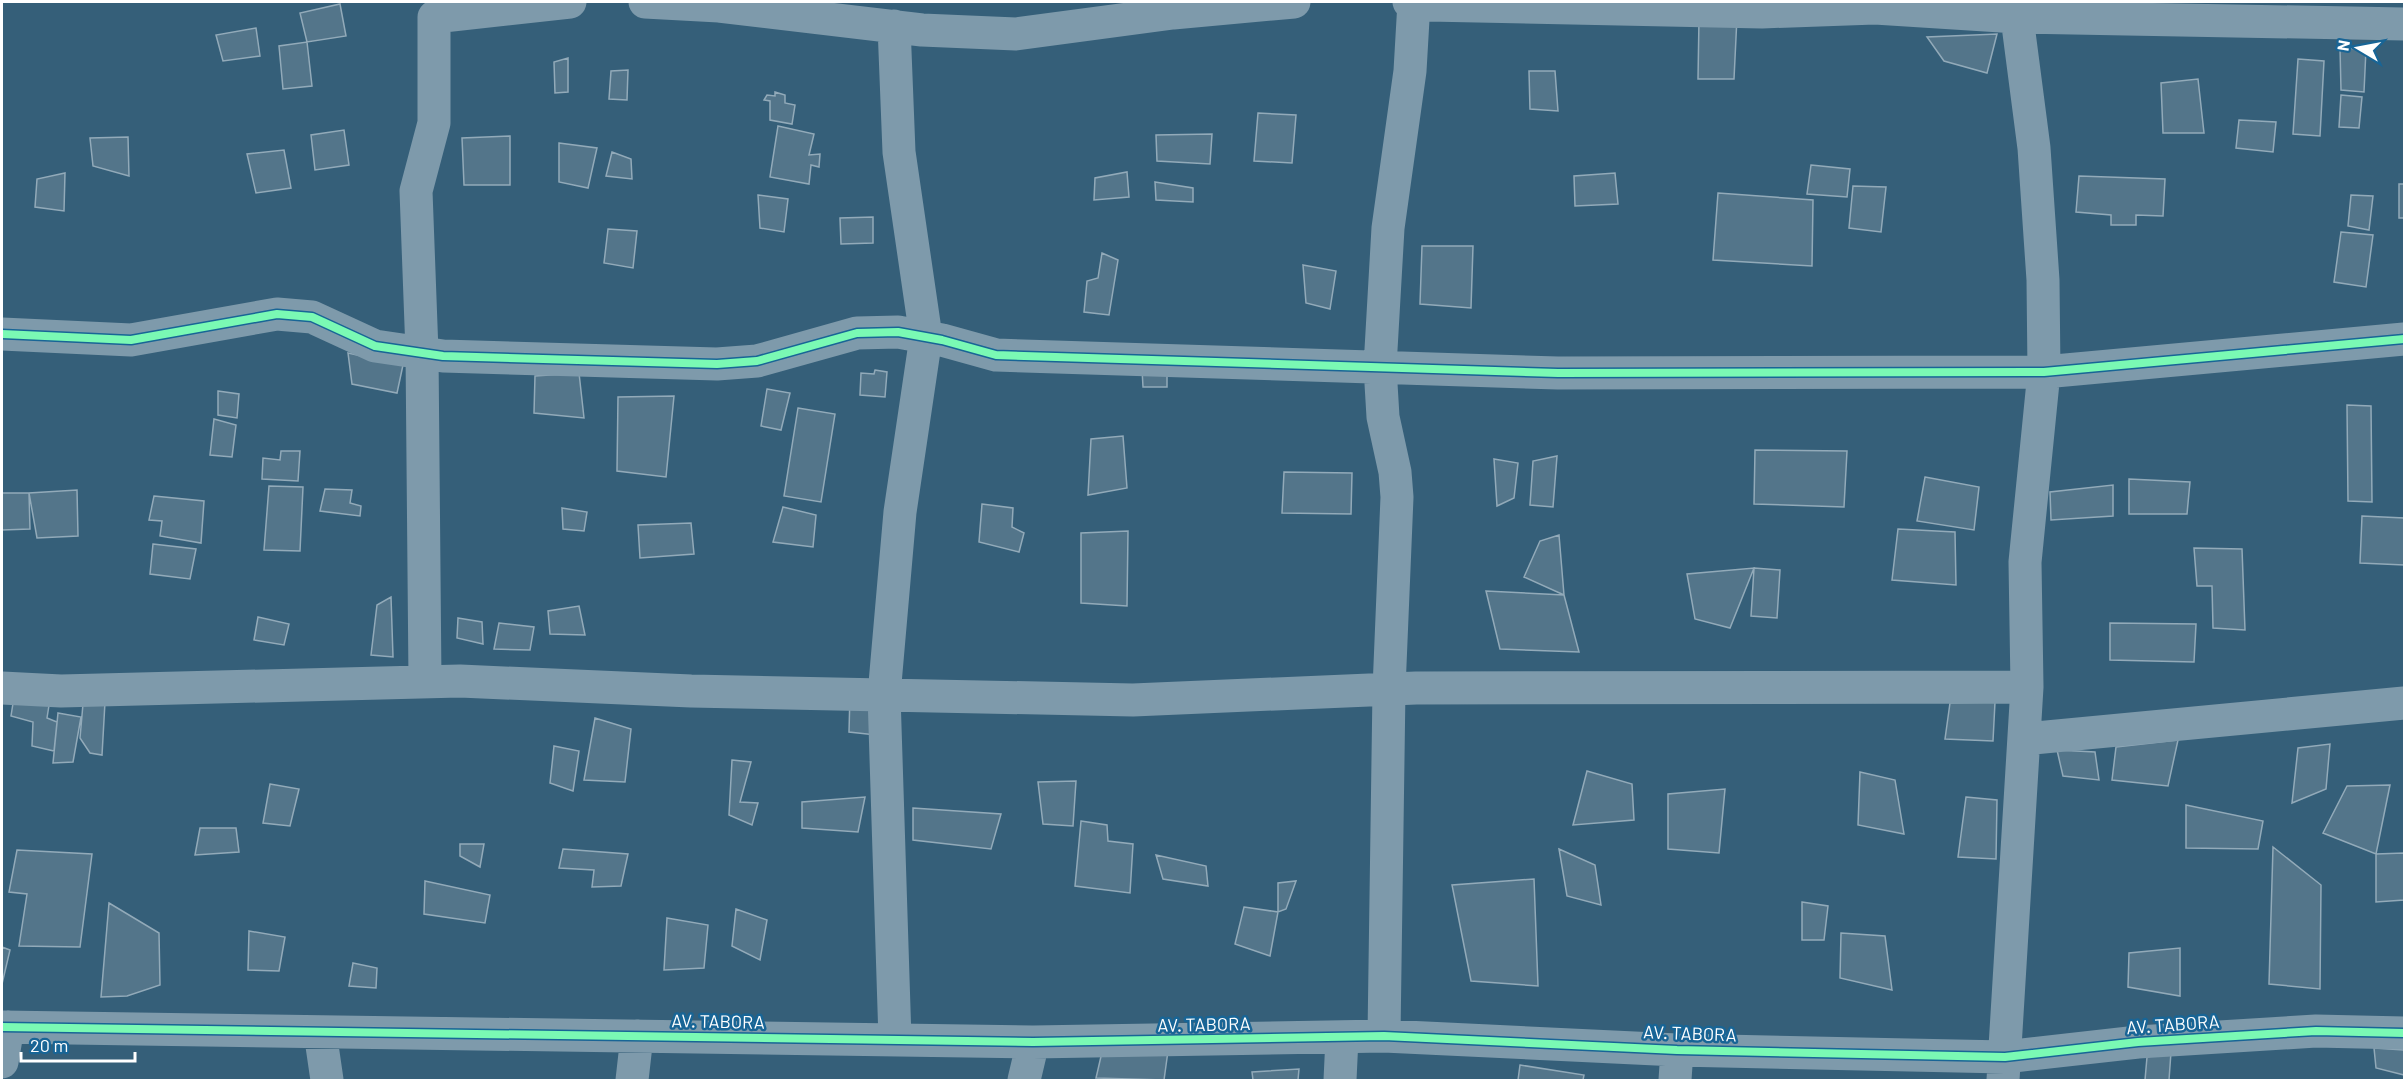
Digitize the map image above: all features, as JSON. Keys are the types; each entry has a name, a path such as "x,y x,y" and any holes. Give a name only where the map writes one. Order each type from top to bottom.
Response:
{"street":[{"path":"425,681 422,352 416,191 434,123 434,17 570,2"},
{"path":"645,2 719,6 894,26 1016,34 1173,13 1294,2"},
{"path":"1384,1036 1389,689 1397,497 1395,472 1383,417 1380,367 1388,228 1410,71 1411,2 1428,5 1762,12 1875,8 2016,9 2404,24"},
{"path":"2004,1069 2027,687 2025,562 2043,372 2043,280 2034,148 2016,9"},
{"path":"894,26 899,152 926,337 900,512 884,695 895,1040"},
{"path":"2,334 131,340 277,314 312,317 375,346 525,360 717,364 757,361 857,333 898,332 996,355 1558,373 2043,372 2404,339"},
{"path":"2,688 61,691 425,681 1133,700 1389,689 2027,687"},
{"path":"2024,739 2404,703"},
{"path":"2,1062 5,1027"},
{"name":"AV. TABORA","path":"5,1027 1033,1042 1384,1036 1676,1065 2004,1069 2150,1041 2316,1031 2404,1033"},
{"path":"320,1032 327,1080"},
{"path":"632,1080 637,1036"},
{"path":"1340,1080 1342,1038"},
{"path":"1024,1080 1033,1042"}],"building":[{"path":"340,4 346,36 307,42 300,13"},
{"path":"1737,17 1734,79 1698,79 1699,19"},
{"path":"256,28 260,56 223,61 216,35"},
{"path":"1997,34 1987,73 1944,61 1927,37"},
{"path":"307,42 312,86 283,89 279,46"},
{"path":"2340,48 2366,49 2364,92 2341,90"},
{"path":"568,58 568,92 555,93 554,62"},
{"path":"2298,59 2324,61 2320,136 2293,134"},
{"path":"628,70 627,100 609,99 611,71"},
{"path":"1529,71 1555,71 1558,111 1530,109"},
{"path":"2198,79 2204,133 2163,133 2161,83"},
{"path":"775,92 785,95 785,103 795,105 792,124 770,120 770,101 764,100 767,95 775,96"},
{"path":"2341,95 2362,97 2359,128 2339,127"},
{"path":"1258,113 1296,115 1292,163 1254,161"},
{"path":"2239,120 2276,122 2273,152 2236,148"},
{"path":"778,126 814,134 809,155 820,154 819,167 811,165 809,184 770,177"},
{"path":"344,130 349,165 315,170 311,135"},
{"path":"1212,134 1210,164 1157,161 1156,135"},
{"path":"510,136 510,185 464,185 462,138"},
{"path":"128,137 129,176 93,166 90,138"},
{"path":"559,143 597,148 588,188 559,182"},
{"path":"284,150 291,188 256,193 247,154"},
{"path":"612,152 631,159 632,179 606,176"},
{"path":"1811,165 1850,169 1847,197 1807,194"},
{"path":"1127,172 1129,197 1094,200 1095,178"},
{"path":"65,173 64,211 35,207 37,179"},
{"path":"1615,173 1618,204 1575,206 1574,176"},
{"path":"2079,176 2165,179 2163,216 2136,215 2136,225 2111,225 2111,215 2076,212"},
{"path":"1155,182 1193,188 1193,202 1156,200"},
{"path":"2399,184 2404,184 2404,218 2399,218"},
{"path":"1853,186 1886,187 1881,232 1849,228"},
{"path":"1718,193 1813,200 1812,266 1713,260"},
{"path":"758,195 788,199 784,232 760,228"},
{"path":"2351,195 2373,196 2369,230 2348,226"},
{"path":"873,217 873,243 841,244 840,218"},
{"path":"608,229 637,231 633,268 604,263"},
{"path":"2341,232 2373,235 2366,287 2334,282"},
{"path":"1422,246 1473,246 1471,308 1420,304"},
{"path":"1102,253 1118,260 1109,315 1084,312 1087,281 1098,278"},
{"path":"1303,265 1336,271 1330,309 1306,303"},
{"path":"348,353 403,365 397,393 352,384"},
{"path":"1167,368 1167,387 1143,387 1142,369"},
{"path":"875,370 887,372 885,397 860,395 861,373 874,374"},
{"path":"579,373 584,418 534,413 535,376"},
{"path":"767,389 790,393 781,430 761,426"},
{"path":"218,391 239,394 237,418 218,415"},
{"path":"674,396 666,477 617,471 618,397"},
{"path":"2347,405 2371,406 2372,502 2348,501"},
{"path":"798,408 835,414 821,502 784,496"},
{"path":"214,419 236,425 232,457 210,455"},
{"path":"1123,436 1127,488 1088,495 1091,439"},
{"path":"1755,450 1847,451 1844,507 1754,504"},
{"path":"281,451 300,451 298,481 262,479 263,458 280,460"},
{"path":"1557,456 1553,507 1530,505 1533,461"},
{"path":"1494,459 1518,463 1514,498 1497,506"},
{"path":"1284,472 1352,473 1351,514 1282,513"},
{"path":"1925,477 1979,487 1974,530 1917,521"},
{"path":"2129,479 2190,482 2187,514 2129,514"},
{"path":"2113,485 2113,516 2051,520 2050,492"},
{"path":"269,486 303,487 300,551 264,550"},
{"path":"325,489 352,490 350,503 361,506 360,516 320,511"},
{"path":"77,490 78,536 37,538 29,493"},
{"path":"2,493 29,493 30,529 2,530"},
{"path":"154,496 204,501 201,543 160,536 162,521 149,520"},
{"path":"982,504 1013,508 1012,527 1024,533 1019,552 979,542"},
{"path":"783,507 816,515 813,547 773,542"},
{"path":"562,508 587,512 584,531 563,529"},
{"path":"2362,516 2404,518 2404,565 2360,563"},
{"path":"691,523 694,554 640,558 638,525"},
{"path":"1898,529 1955,532 1956,585 1892,580"},
{"path":"1128,531 1127,606 1081,603 1081,533"},
{"path":"1559,535 1564,595 1524,577 1540,541"},
{"path":"153,544 196,549 190,579 150,574"},
{"path":"2194,548 2242,549 2245,630 2213,628 2212,586 2197,586"},
{"path":"1754,568 1780,570 1777,618 1751,616"},
{"path":"1754,568 1730,628 1695,619 1687,574"},
{"path":"1486,591 1564,595 1579,652 1500,649"},
{"path":"391,597 393,657 371,655 377,605"},
{"path":"579,606 585,635 550,634 548,611"},
{"path":"258,617 289,624 284,645 254,640"},
{"path":"458,618 482,622 483,644 457,638"},
{"path":"499,623 534,627 530,650 494,649"},
{"path":"2110,623 2196,624 2194,662 2110,660"},
{"path":"850,694 884,703 876,735 849,732"},
{"path":"14,697 50,699 47,718 57,722 54,751 32,746 33,722 11,716"},
{"path":"105,702 102,755 90,753 80,738 83,704"},
{"path":"1995,702 1993,741 1945,739 1950,703"},
{"path":"58,713 81,717 73,762 53,763"},
{"path":"595,718 631,729 625,782 584,780"},
{"path":"2178,740 2168,786 2112,780 2116,747"},
{"path":"2330,744 2326,789 2292,803 2298,748"},
{"path":"554,746 579,751 573,791 550,783"},
{"path":"2057,750 2095,752 2099,780 2063,776"},
{"path":"732,760 751,762 740,802 758,803 752,825 729,815"},
{"path":"1587,771 1632,784 1634,820 1573,825"},
{"path":"1860,772 1895,780 1904,834 1858,825"},
{"path":"1076,781 1073,826 1043,824 1038,782"},
{"path":"270,784 299,789 290,826 263,823"},
{"path":"2390,785 2376,854 2323,833 2347,786"},
{"path":"1725,789 1719,853 1668,849 1668,794"},
{"path":"865,797 858,832 802,828 802,802"},
{"path":"1966,797 1997,800 1996,859 1958,857"},
{"path":"2186,805 2263,821 2258,849 2186,848"},
{"path":"913,808 1001,814 991,849 913,840"},
{"path":"1081,821 1107,825 1108,841 1133,844 1130,893 1075,886"},
{"path":"200,828 236,828 239,852 195,855"},
{"path":"460,844 484,844 480,867 460,856"},
{"path":"2273,847 2321,885 2320,989 2269,984"},
{"path":"563,849 628,854 621,886 592,887 594,870 559,868"},
{"path":"1559,849 1595,865 1601,905 1567,896"},
{"path":"17,850 92,854 80,947 19,946 27,894 9,892"},
{"path":"2404,853 2404,900 2376,902 2376,854"},
{"path":"1156,855 1206,866 1208,886 1163,879"},
{"path":"1534,879 1538,986 1471,981 1452,885"},
{"path":"425,881 490,895 485,923 424,914"},
{"path":"1296,881 1286,909 1278,912 1278,883"},
{"path":"1802,902 1828,906 1824,940 1802,940"},
{"path":"109,903 159,933 160,985 127,996 101,997"},
{"path":"1244,907 1278,912 1270,956 1235,944"},
{"path":"736,909 767,920 760,960 732,946"},
{"path":"667,918 708,925 704,968 664,970"},
{"path":"249,931 285,937 279,971 248,970"},
{"path":"1841,933 1885,936 1892,990 1840,978"},
{"path":"2,947 10,950 2,984"},
{"path":"2180,948 2180,996 2128,987 2129,953"},
{"path":"353,963 377,968 376,988 349,986"},
{"path":"2374,1048 2404,1050 2404,1075 2376,1068"},
{"path":"1168,1051 1164,1080 1096,1078 1102,1052"},
{"path":"2171,1052 2169,1080 2145,1080 2147,1057"},
{"path":"1520,1065 1584,1075 1583,1080 1518,1080"},
{"path":"1299,1069 1298,1080 1253,1080 1252,1072"}],"cycle path":[{"path":"2,334 131,340 277,314 312,317 375,346 443,356 717,364 757,361 857,333 898,332 942,340 996,355 1558,373 2044,372 2404,339"},
{"path":"2,1027 1033,1042 1384,1036 1677,1050 2005,1057 2138,1042 2316,1031 2404,1033"}]}
